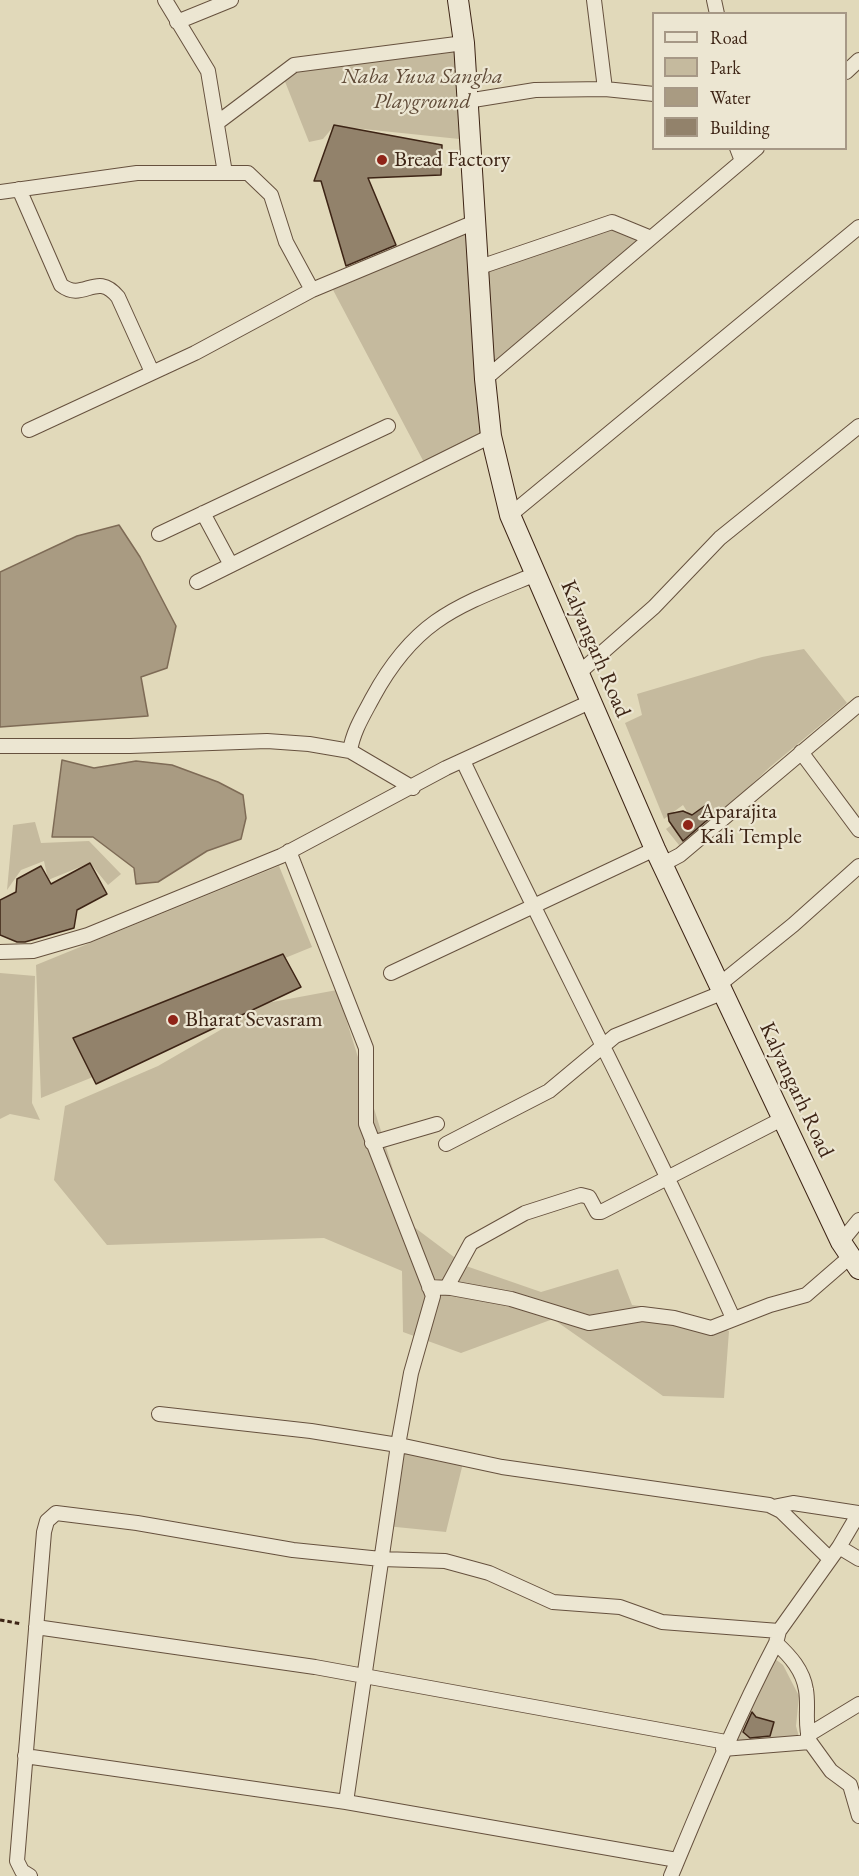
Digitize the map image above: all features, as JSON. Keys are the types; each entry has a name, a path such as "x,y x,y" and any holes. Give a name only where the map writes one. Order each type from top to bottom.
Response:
{"main road":[{"name":"Kalyangarh Road","path":"458,0 464,43 480,267 485,380 491,436 510,515 659,856 782,1119 850,1255"}],"street":[{"path":"165,0 177,22 198,50 208,70 225,173"},
{"path":"177,22 231,0"},
{"path":"594,0 605,89"},
{"path":"217,123 294,65 464,43"},
{"path":"847,71 859,60"},
{"path":"467,100 535,90 605,89 652,94"},
{"path":"485,380 651,238 740,155"},
{"path":"0,192 137,173 248,173 272,195 286,242 312,290"},
{"path":"19,189 61,285 69,292 77,292 99,285 112,289 118,297 152,372"},
{"path":"28,430 195,353 312,290 475,222"},
{"path":"480,267 612,222 651,238"},
{"path":"510,515 859,227"},
{"path":"159,534 388,426"},
{"path":"580,672 654,607 720,538 859,426"},
{"path":"196,582 491,436"},
{"path":"203,513 231,565"},
{"path":"350,751 361,719 390,665 412,640 440,617 480,597 536,574"},
{"path":"0,952 33,951 88,935 289,851 463,761 590,702"},
{"path":"391,973 532,907 659,856 680,855 859,704"},
{"path":"0,746 130,746 267,741 309,744 350,751 412,788"},
{"path":"801,752 859,830"},
{"path":"463,761 532,907 669,1176 734,1318"},
{"path":"289,851 366,1048 368,1068 366,1124 433,1296 411,1373 398,1445 346,1802"},
{"path":"446,1144 549,1091 615,1036 722,988 859,866"},
{"path":"447,1287 471,1243 525,1213 581,1195 589,1197 597,1212 601,1212 782,1119"},
{"path":"372,1143 436,1124"},
{"path":"429,1287 447,1287 511,1299 589,1323 642,1314 674,1318 711,1328 806,1294 850,1255 859,1220"},
{"path":"159,1414 311,1431 398,1445 502,1467 773,1507 781,1511 830,1559"},
{"path":"671,1876 724,1746 777,1637 839,1547 859,1513 793,1503 773,1507"},
{"path":"30,1876 22,1871 17,1861 44,1532 47,1521 56,1513 137,1523 292,1550 381,1559 445,1561 489,1573 553,1602 620,1607 662,1622 777,1637 801,1674 806,1690 809,1738 831,1771 850,1785 859,1816"},
{"path":"839,1547 859,1559"},
{"path":"36,1627 209,1650 364,1676 724,1746 809,1738 859,1704"},
{"path":"25,1756 346,1802 677,1860"}],"path":[{"path":"0,1620 36,1627"}],"green space":[{"name":"Naba Yuva Sangha Playground","path":"464,43 469,140 334,126 323,139 309,142 282,74"},
{"path":"475,222 479,275 610,227 643,239 486,372 491,436 427,468 332,288"},
{"path":"804,649 847,703 770,767 683,850 666,829 688,813 683,805 664,819 625,723 642,715 637,694 762,657"},
{"path":"35,822 41,843 89,841 121,874 108,885 90,863 48,880 44,861 21,870 7,890 13,825"},
{"path":"279,866 312,947 79,1042 93,1077 41,1098 36,965"},
{"path":"0,973 35,976 32,1103 40,1120 10,1114 0,1119"},
{"path":"337,990 410,1224 466,1266 541,1292 618,1269 632,1305 679,1311 729,1331 724,1398 663,1396 553,1319 461,1353 403,1332 402,1271 324,1238 107,1245 54,1180 65,1106 158,1066 267,1003"},
{"path":"398,1445 464,1459 446,1532 386,1526"},
{"path":"770,1655 783,1665 799,1696 796,1726 801,1744 727,1746"}],"water":[{"path":"119,525 140,557 176,626 167,668 141,677 148,716 0,727 0,572 77,536"},
{"path":"62,760 94,768 136,761 172,765 218,782 243,795 246,818 241,839 207,851 158,882 136,884 134,868 93,837 52,837"}],"building":[{"path":"334,125 442,145 441,175 368,178 396,245 346,266 321,181 314,181"},
{"name":"Aparajita Kali Temple","path":"706,805 713,815 683,841 669,821 668,814 683,811 692,815"},
{"path":"90,863 107,894 77,910 74,928 25,942 17,942 0,935 0,900 16,892 17,879 41,866 51,884"},
{"name":"Bharat Sevasram","path":"283,954 301,987 96,1084 73,1038"},
{"path":"752,1712 756,1717 774,1722 770,1736 750,1738 743,1732"}],"place":[{"name":"Bread Factory","path":"382,160"},
{"name":"Aparajita Kali Temple","path":"688,825"},
{"name":"Bharat Sevasram","path":"173,1020"}]}
